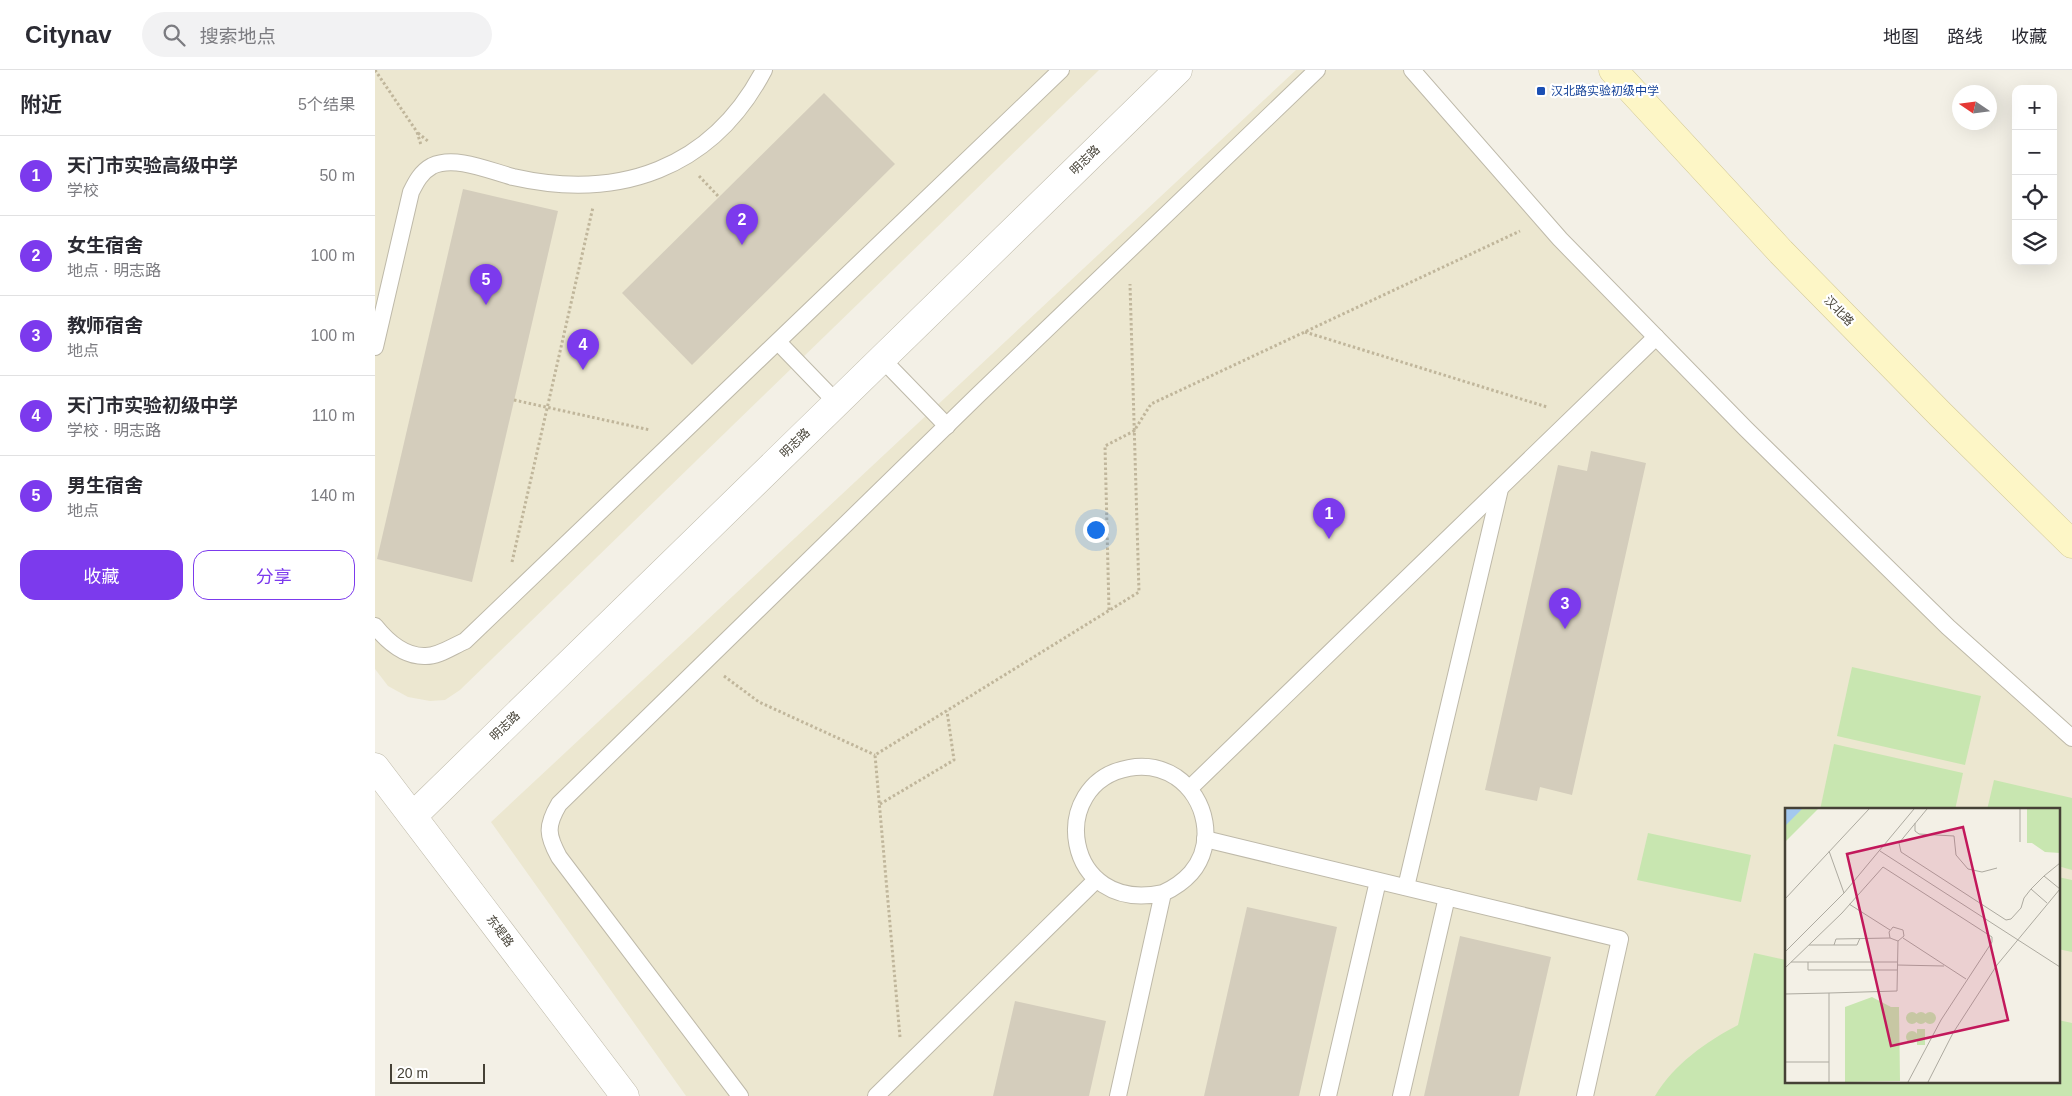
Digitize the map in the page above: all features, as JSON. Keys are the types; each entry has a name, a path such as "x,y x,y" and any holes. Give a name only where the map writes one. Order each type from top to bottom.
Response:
{"main road":[{"name":"汉北路","path":"1613,70 1781,252 1939,414 2072,544"}],"street":[{"name":"明志路","path":"413,816 1178,70"},
{"name":"东堤路","path":"375,767 625,1096"}],"lane":[{"path":"375,347 411,192 420,175 433,166 454,163 561,186 598,186 639,178 681,158 710,138 737,111 764,70"},
{"path":"375,626 383,637 402,650 425,656 440,652 465,640 1061,70"},
{"path":"740,1096 559,858 550,839 550,820 559,804 947,426 1317,70"},
{"path":"1412,70 1543,220 1746,429 1948,627 2072,738"},
{"path":"1190,788 1656,337"},
{"path":"778,342 837,402"},
{"path":"882,359 947,426"},
{"path":"1406,887 1500,489"},
{"path":"1138,766 1157,768 1175,776 1190,788 1200,804 1205,821 1205,839 1201,856 1192,872 1179,884 1163,893 1146,897 1128,896 1111,890 1096,880 1084,865 1077,847 1075,828 1080,809 1089,792 1102,778 1119,770 1138,766"},
{"path":"1205,839 1620,939 1585,1096"},
{"path":"876,1096 1096,880"},
{"path":"1328,1096 1377,880"},
{"path":"1118,1096 1163,893"},
{"path":"1401,1096 1447,897"}],"path":[{"path":"375,70 417,132 421,146 411,192"},
{"path":"502,606 598,186"},
{"path":"1109,610 1105,446 1134,431 1151,404 1543,220"},
{"path":"875,755 1139,592 1129,251"},
{"path":"1304,332 1575,416"},
{"path":"514,400 680,436"},
{"path":"705,662 759,702 875,755"},
{"path":"880,804 954,760 947,711"},
{"path":"875,755 903,1070"}],"shaded area":[{"path":"375,70 1099,70 460,690 445,700 430,701 408,697 388,686 375,669"},
{"path":"1296,70 1419,70 1536,205 1742,419 1988,660 2072,732 2072,1096 686,1096 491,822"}],"green space":[{"path":"1852,667 1981,696 1965,765 1837,736"},
{"path":"1834,744 1963,773 1955,808 1820,808"},
{"path":"1994,780 2072,798 2072,870 2059,866 2059,808 1987,808"},
{"path":"1648,833 1751,855 1741,902 1637,880"},
{"path":"2059,877 2072,880 2072,952 2059,949"},
{"path":"1754,953 1785,960 1785,1084 2059,1084 2059,1020 2072,1023 2072,1096 1655,1096 1681,1064 1703,1046 1738,1025"}],"building":[{"path":"824,93 895,164 692,365 622,293"},
{"path":"463,189 558,211 472,582 377,559"},
{"path":"1591,451 1646,463 1572,795 1540,787 1537,801 1485,790 1558,465 1587,471"},
{"path":"1247,907 1337,927 1299,1096 1204,1096"},
{"path":"1460,936 1551,957 1519,1096 1424,1096"},
{"path":"1015,1001 1106,1021 1089,1096 993,1096"}],"place":[{"name":"汉北路实验初级中学","path":"1541,91"},
{"name":"女生宿舍","path":"742,245"},
{"name":"男生宿舍","path":"486,305"},
{"name":"天门市实验初级中学","path":"583,370"},
{"name":"天门市实验高级中学","path":"1329,539"},
{"name":"教师宿舍","path":"1565,629"}]}
